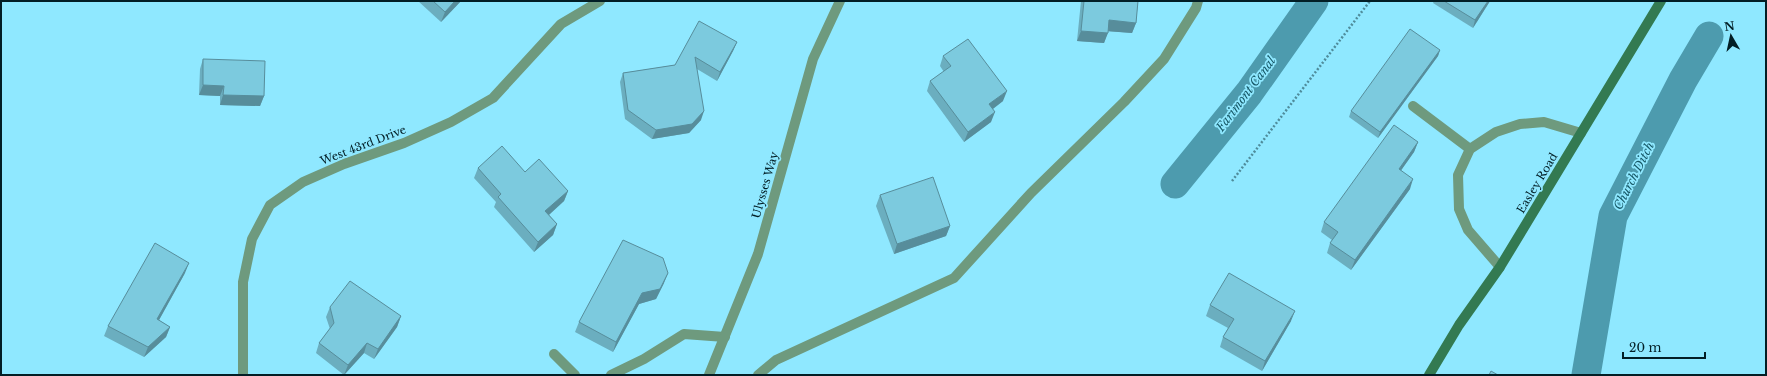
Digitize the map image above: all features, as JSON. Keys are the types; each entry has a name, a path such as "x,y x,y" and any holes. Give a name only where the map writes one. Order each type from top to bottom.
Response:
{"street":[{"name":"West 43rd Drive","path":"243,375 243,282 252,238 270,205 303,182 344,164 404,143 450,122 493,98 561,24 600,1"},
{"name":"Ulysses Way","path":"709,375 758,254 813,59 840,1"},
{"path":"758,375 776,360 954,278 1031,193 1124,102 1164,59 1196,8 1198,1"},
{"name":"Easley Road","path":"1429,375 1459,325 1500,267 1661,1"},
{"path":"1413,106 1470,149"},
{"path":"1500,267 1468,230 1459,209 1458,175 1470,149 1496,132 1520,124 1544,122 1581,133"},
{"path":"611,375 644,359 684,334 725,337"},
{"path":"554,354 575,375"}],"path":[{"path":"1232,181 1370,1"}],"building":[{"path":"433,1 455,1 445,12"},
{"path":"1084,1 1138,1 1136,23 1109,20 1108,33 1081,31"},
{"path":"1444,1 1488,1 1475,20"},
{"path":"699,21 737,42 720,72 695,57 704,111 692,124 656,130 628,110 623,73 675,65"},
{"path":"1410,29 1440,50 1380,132 1351,111"},
{"path":"968,39 1007,91 989,104 995,112 968,132 930,81 951,66 943,56"},
{"path":"203,59 265,61 264,96 223,95 224,86 203,85"},
{"path":"1394,125 1418,142 1399,169 1413,179 1355,260 1330,243 1338,232 1324,222"},
{"path":"502,146 525,172 539,159 568,191 545,211 557,224 538,242 498,197 501,194 478,168"},
{"path":"933,177 950,226 897,244 880,195"},
{"path":"623,240 663,258 668,273 660,289 642,293 616,342 579,322"},
{"path":"155,243 189,263 157,319 170,327 148,347 108,326"},
{"path":"1229,273 1295,311 1265,361 1223,337 1234,319 1210,305"},
{"path":"350,281 401,316 378,349 367,343 348,365 319,343 334,323 330,307"},
{"path":"1491,371 1498,375 1489,375"}],"waterway":[{"name":"Farimont Canal","path":"1175,184 1249,93 1314,1"},
{"name":"Church Ditch","path":"1586,375 1613,216 1683,80 1709,36"}]}
